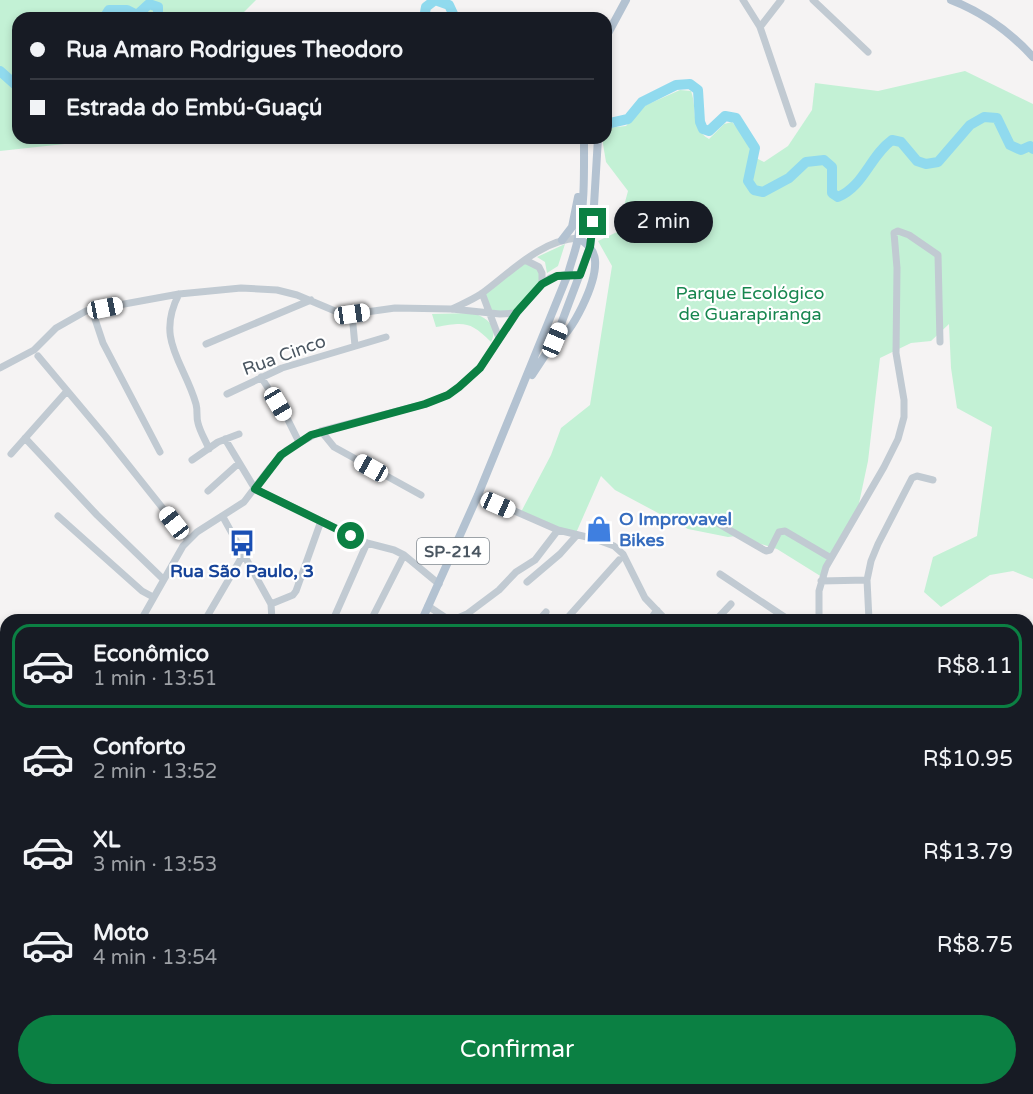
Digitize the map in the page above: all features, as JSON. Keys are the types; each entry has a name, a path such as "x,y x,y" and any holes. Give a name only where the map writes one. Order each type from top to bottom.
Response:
{"main road":[{"path":"612,26 626,0"},
{"path":"951,0 972,10 1007,33 1033,57"},
{"name":"SP-214","path":"425,614 478,495 568,274 578,238 584,194 584,144"},
{"name":"SP-214","path":"523,387 554,344 590,247 598,144"},
{"path":"562,240 574,221 584,166"},
{"path":"554,344 566,335 576,320 588,292 596,261 590,247 578,238"},
{"path":"568,274 580,275"}],"street":[{"path":"743,0 760,27 793,124"},
{"path":"760,27 781,0"},
{"path":"813,0 868,52"},
{"path":"819,614 821,581 831,558 898,439 904,417 904,400 896,353 897,268 894,233 898,231 909,235 938,255 940,342"},
{"path":"452,309 482,293 525,260 562,240 578,238"},
{"path":"525,260 539,267 542,273 542,284"},
{"path":"144,614 177,553 188,540 237,508 281,455 299,442 321,431 425,404 448,395 474,375 517,312 542,284 557,276 568,274"},
{"path":"0,368 34,350 56,328 69,319 92,310 179,294 256,288 297,295 334,311 352,314 395,308 452,309 490,313 517,312"},
{"path":"482,293 499,338"},
{"path":"179,294 172,308 169,331 177,361 196,404 198,424 209,449"},
{"path":"206,344 310,300"},
{"path":"92,310 103,343 160,452"},
{"path":"352,314 355,346"},
{"name":"Rua Cinco","path":"227,394 282,368 386,337"},
{"path":"38,356 188,540"},
{"path":"261,377 299,442"},
{"path":"11,454 67,391"},
{"path":"321,431 334,447 421,495"},
{"path":"192,460 225,439 239,434"},
{"path":"25,438 96,515 163,579"},
{"path":"225,439 255,489 367,543 404,555 439,584"},
{"path":"208,491 239,463"},
{"path":"869,614 867,580 875,548 912,478 917,476 933,480"},
{"path":"478,495 558,530 605,542 621,557 645,598 661,614"},
{"path":"58,516 142,591 153,597"},
{"path":"223,517 271,604 272,614"},
{"path":"271,604 293,595 296,591 321,521"},
{"path":"719,525 764,551 770,550 779,532 785,531 831,558"},
{"path":"473,614 516,572 535,560 558,530"},
{"path":"527,582 560,554 577,535"},
{"path":"336,614 367,543"},
{"path":"209,614 243,555"},
{"path":"374,614 404,555"},
{"path":"571,614 621,557"},
{"path":"720,574 780,614"},
{"path":"821,581 867,580"},
{"path":"722,614 731,604"},
{"path":"428,606 441,614"},
{"path":"654,614 657,610"}],"green space":[{"path":"0,0 256,0 244,12 12,12 12,144 65,144 0,151"},
{"name":"Parque Ecológico de Guarapiranga","path":"965,71 1033,104 1033,579 1013,571 990,575 941,607 924,592 933,557 977,536 992,427 957,408 951,368 949,324 931,341 911,343 880,358 868,461 858,508 822,577 777,549 736,536 728,537 688,529 615,490 601,476 576,533 558,530 521,512 551,455 561,428 590,405 612,266 598,241 617,232 628,191 606,162 603,144 612,144 612,127 626,126 644,106 680,90 691,91 696,124 703,134 709,139 724,124 732,122 747,140 752,156 764,162 788,146 812,110 815,83 878,91"},
{"path":"565,244 558,266 547,273 545,262 537,257"},
{"path":"523,262 539,267 540,285 518,311 491,313 482,293"},
{"path":"473,313 483,317 493,327 491,342 478,330 466,325 436,327 432,314"}],"waterway":[{"path":"425,12 426,7 435,0 449,5 452,12"},
{"path":"140,12 149,4 158,7 158,12"},
{"path":"108,12 109,10 131,12"},
{"path":"0,71 12,82"},
{"path":"612,123 628,119 642,102 676,85 690,84 698,90 700,122 703,129 709,131 725,116 736,118 755,148 748,181 754,190 763,192 789,178 806,162 824,160 832,167 832,193 838,197 854,186 878,154 892,140 901,142 917,161 926,164 938,162 970,125 984,117 997,118 1010,145 1021,150 1030,146 1033,149"}],"place":[{"name":"O Improvavel Bikes","path":"599,529"},
{"name":"Rua São Paulo, 3","path":"242,543"}],"route":[{"path":"351,536 255,489 281,455 311,435 438,400 459,387 480,368 517,312 542,284 557,276 580,275 590,247 593,222"}]}
